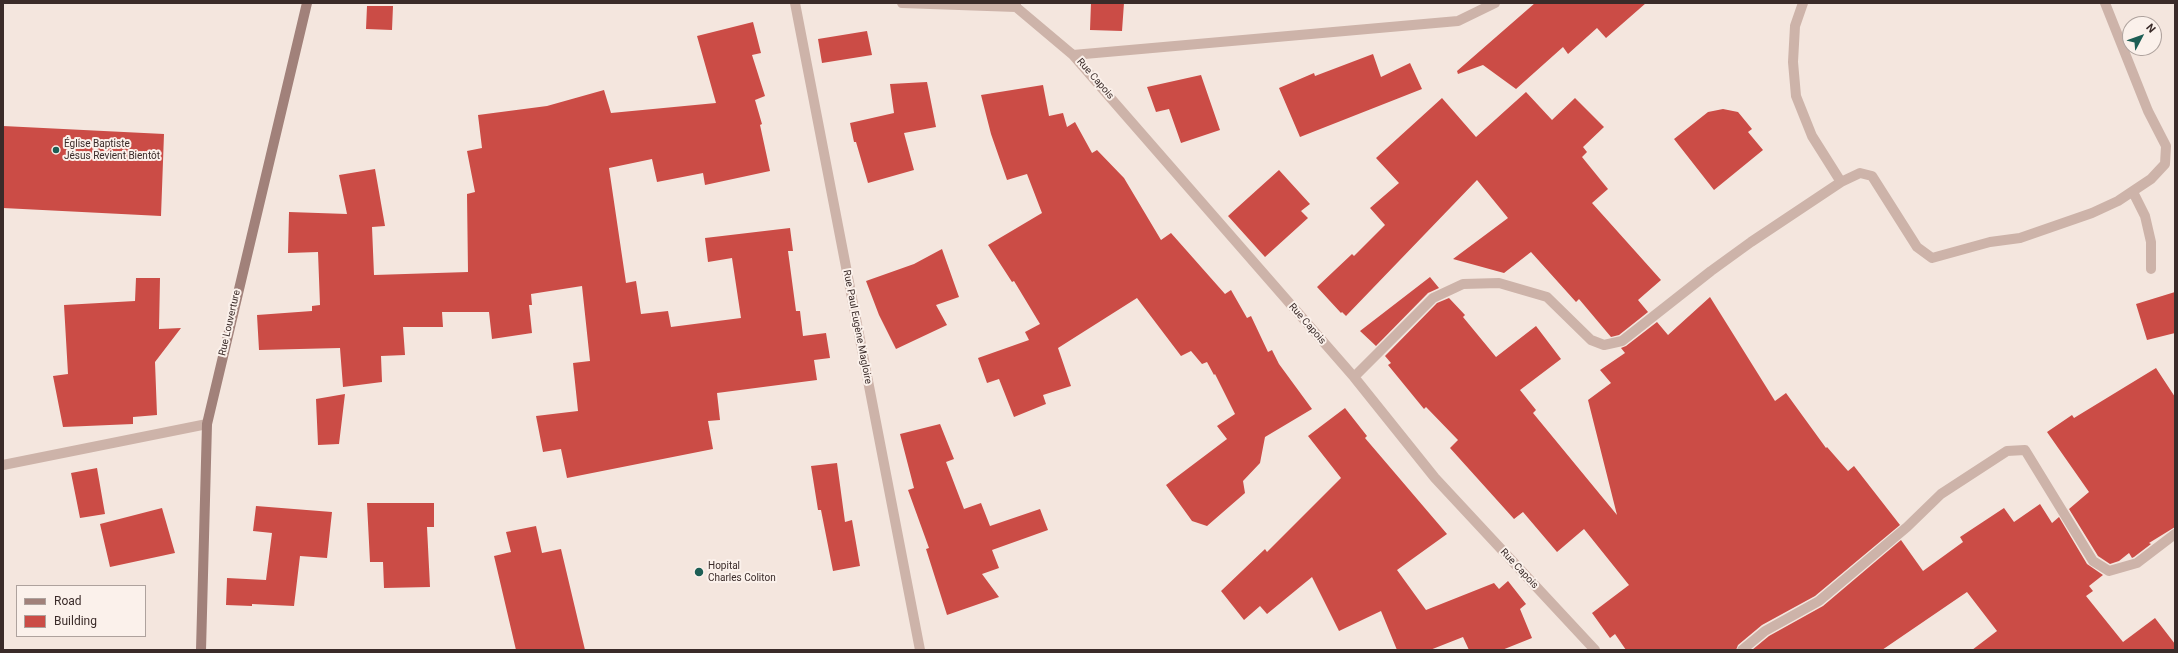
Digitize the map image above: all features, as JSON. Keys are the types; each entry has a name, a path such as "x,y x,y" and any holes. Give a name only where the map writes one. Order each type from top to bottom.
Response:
{"main road":[{"name":"Rue Louverture","path":"201,650 207,424 307,3"}],"street":[{"name":"Rue Paul Eugène Magloire","path":"795,3 920,650"},
{"path":"902,3 1016,5"},
{"path":"1073,55 1458,21 1495,3"},
{"path":"1803,3 1796,26 1793,62 1796,96 1812,136 1841,182"},
{"path":"1354,377 1433,298 1464,284 1499,283 1547,297 1591,340 1604,344 1622,341 1711,271 1841,182 1860,173 1872,176 1916,247 1932,258 1990,242 2020,238 2092,213 2133,192 2151,180 2165,164 2166,146 2148,111 2105,3"},
{"name":"Rue Capois","path":"1016,5 1073,55 1354,377 1436,478 1595,650"},
{"path":"2133,192 2145,216 2150,242 2151,269"},
{"path":"3,465 207,424"},
{"path":"1742,650 1765,631 1819,601 1907,527 1941,494 2007,451 2025,450 2093,561 2109,571 2137,563 2175,534"}],"building":[{"path":"1091,3 1124,3 1122,31 1090,30"},
{"path":"1535,3 1646,3 1606,38 1597,28 1568,54 1563,47 1516,89 1483,65 1458,74 1457,71"},
{"path":"367,6 393,6 392,30 366,29"},
{"path":"753,22 761,53 752,55 765,96 755,100 762,124 760,125 770,171 705,185 703,173 657,182 652,159 609,168 626,283 636,281 641,314 668,311 671,327 741,318 732,258 708,262 705,238 790,228 793,251 788,251 796,311 800,311 803,336 826,333 830,358 814,360 817,380 717,393 720,420 708,421 713,449 567,478 561,449 543,452 536,416 578,411 573,363 590,361 582,286 531,294 532,305 529,305 532,333 492,339 489,312 442,312 443,327 403,327 405,355 381,356 382,382 343,387 340,348 259,350 257,315 312,311 312,306 320,305 318,252 288,253 289,212 347,214 339,175 375,169 385,226 372,227 374,275 468,272 467,194 475,192 467,151 482,148 478,115 547,106 604,90 611,113 716,103 697,36"},
{"path":"867,31 872,55 822,63 818,39"},
{"path":"1373,54 1381,77 1410,63 1422,89 1300,137 1279,88 1314,73 1315,76"},
{"path":"1201,75 1220,130 1181,143 1169,109 1156,112 1147,87"},
{"path":"927,82 936,127 904,133 914,170 868,183 856,142 854,142 850,123 894,113 890,84"},
{"path":"1043,85 1049,116 1063,113 1067,127 1075,122 1092,153 1097,150 1124,178 1161,240 1171,233 1225,294 1231,290 1247,318 1251,316 1268,352 1272,350 1279,364 1312,409 1265,437 1260,463 1243,481 1245,493 1207,526 1192,521 1166,485 1227,439 1217,426 1235,414 1215,374 1214,375 1207,362 1202,364 1191,351 1181,356 1137,298 1058,348 1071,386 1043,395 1046,404 1014,417 999,379 987,383 978,358 1029,340 1025,332 1040,324 1014,281 1012,282 988,245 1042,213 1027,174 1007,180 991,134 981,95"},
{"path":"1526,92 1552,120 1575,98 1604,127 1583,147 1587,152 1582,157 1608,189 1592,203 1661,280 1638,300 1648,312 1619,335 1611,337 1579,299 1576,302 1531,252 1504,273 1453,259 1508,218 1477,180 1346,316 1342,312 1341,313 1317,287 1352,254 1354,256 1385,225 1370,208 1399,183 1376,158 1442,98 1476,137"},
{"path":"1723,109 1738,112 1752,129 1748,132 1763,150 1714,190 1674,139 1708,112"},
{"path":"3,126 164,134 161,216 3,208"},
{"path":"1279,170 1310,204 1301,211 1308,218 1265,257 1228,216"},
{"path":"942,249 959,297 936,305 947,325 896,349 879,315 866,281 914,264"},
{"path":"1430,277 1439,288 1428,293 1376,346 1360,331"},
{"path":"136,278 160,278 159,329 181,328 155,362 157,415 133,417 133,424 63,427 53,376 68,374 64,305 135,301"},
{"path":"2175,292 2175,333 2147,340 2136,304"},
{"path":"1710,297 1775,401 1786,393 1826,448 1827,447 1848,471 1854,466 1900,525 1815,596 1762,625 1738,645 1736,650 1626,650 1615,634 1610,638 1592,613 1629,585 1584,529 1557,552 1523,512 1514,519 1450,448 1458,440 1426,407 1424,409 1388,365 1391,363 1385,356 1437,303 1449,298 1465,315 1463,317 1496,357 1536,326 1561,359 1520,390 1536,410 1533,413 1617,515 1588,400 1611,383 1600,370 1625,353 1621,348 1626,346 1657,322 1668,335"},
{"path":"2156,368 2175,397 2175,527 2149,543 2151,544 2134,557 2132,558 2129,553 2119,561 2110,564 2098,556 2069,509 2089,492 2047,432 2072,415 2074,418"},
{"path":"345,394 339,444 318,445 316,399"},
{"path":"1345,408 1367,436 1365,438 1447,534 1397,570 1426,610 1494,583 1499,589 1508,581 1526,604 1520,609 1532,638 1502,650 1469,650 1463,637 1430,650 1397,650 1381,611 1339,631 1312,577 1267,614 1260,606 1244,620 1221,591 1265,549 1267,552 1341,478 1308,436"},
{"path":"940,424 954,459 946,462 964,509 981,503 990,526 1040,509 1048,530 992,550 999,568 982,574 999,597 947,615 926,549 929,548 908,490 914,488 900,434"},
{"path":"837,463 845,522 852,520 860,566 833,571 821,510 818,510 811,466"},
{"path":"97,468 105,514 80,518 71,473"},
{"path":"367,503 434,503 434,527 427,527 430,587 384,588 383,562 370,562"},
{"path":"2040,504 2052,523 2059,517 2087,564 2103,575 2089,586 2093,591 2086,596 2123,642 2155,618 2175,644 2175,650 1972,650 1997,631 1967,592 1882,650 1752,650 1769,636 1823,606 1901,540 1923,571 1963,542 1960,537 2004,508 2014,522"},
{"path":"256,506 332,512 327,558 300,556 294,606 252,604 252,606 226,605 227,578 266,580 272,533 253,531"},
{"path":"162,508 175,553 110,567 100,524"},
{"path":"536,526 542,553 561,549 585,650 516,650 494,556 511,552 506,532"}],"place":[{"name":"Église Baptiste Jésus Revient Bientôt","path":"56,150"},
{"name":"Hopital Charles Coliton","path":"699,572"}]}
